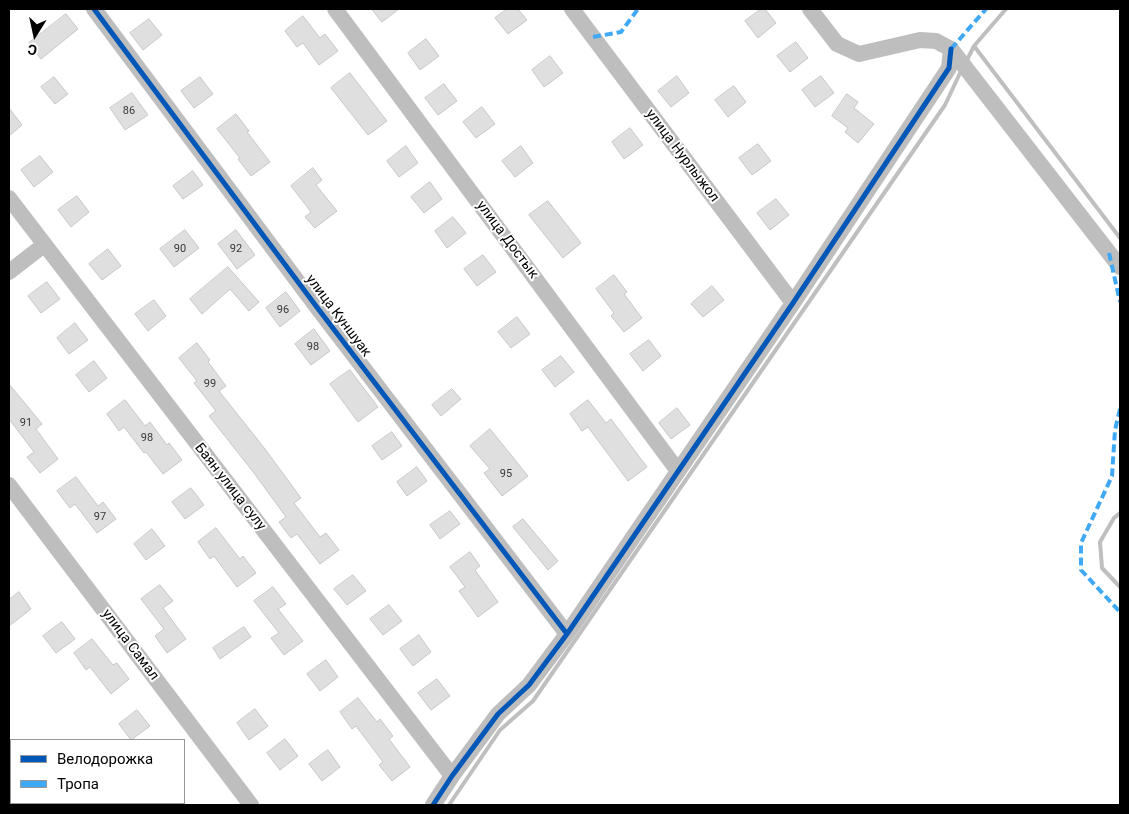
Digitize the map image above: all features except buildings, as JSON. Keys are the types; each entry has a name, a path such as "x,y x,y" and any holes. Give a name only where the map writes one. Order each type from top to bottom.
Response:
{"street":[{"name":"улица Куншуак","path":"94,9 316,306 567,634"},
{"name":"улица Достык","path":"335,9 678,471"},
{"name":"улица Нурлыжол","path":"572,9 793,304"},
{"path":"810,9 837,44 859,54 920,40 936,42 951,49 1120,267"},
{"path":"433,805 498,714 529,685 567,634 793,304 949,68 951,49"},
{"name":"Баян улица сулу","path":"9,198 452,776"},
{"path":"9,272 44,245"},
{"name":"улица Самал","path":"9,485 251,805"}],"waterway":[{"path":"967,60 974,46 1006,9"},
{"path":"974,46 1120,238"},
{"path":"449,805 500,730 533,701 945,105 961,71"},
{"path":"1120,513 1114,518 1100,542 1102,568 1120,587"}],"marked path":[{"path":"593,37 621,32 638,9"},
{"path":"951,49 986,9"},
{"path":"1109,253 1120,302"},
{"path":"1120,409 1115,430 1112,476 1081,543 1081,570 1120,612"}],"cycle path":[{"path":"94,9 316,306 567,634"},
{"path":"433,805 498,714 529,685 567,634 793,303 949,68 951,49"}]}
